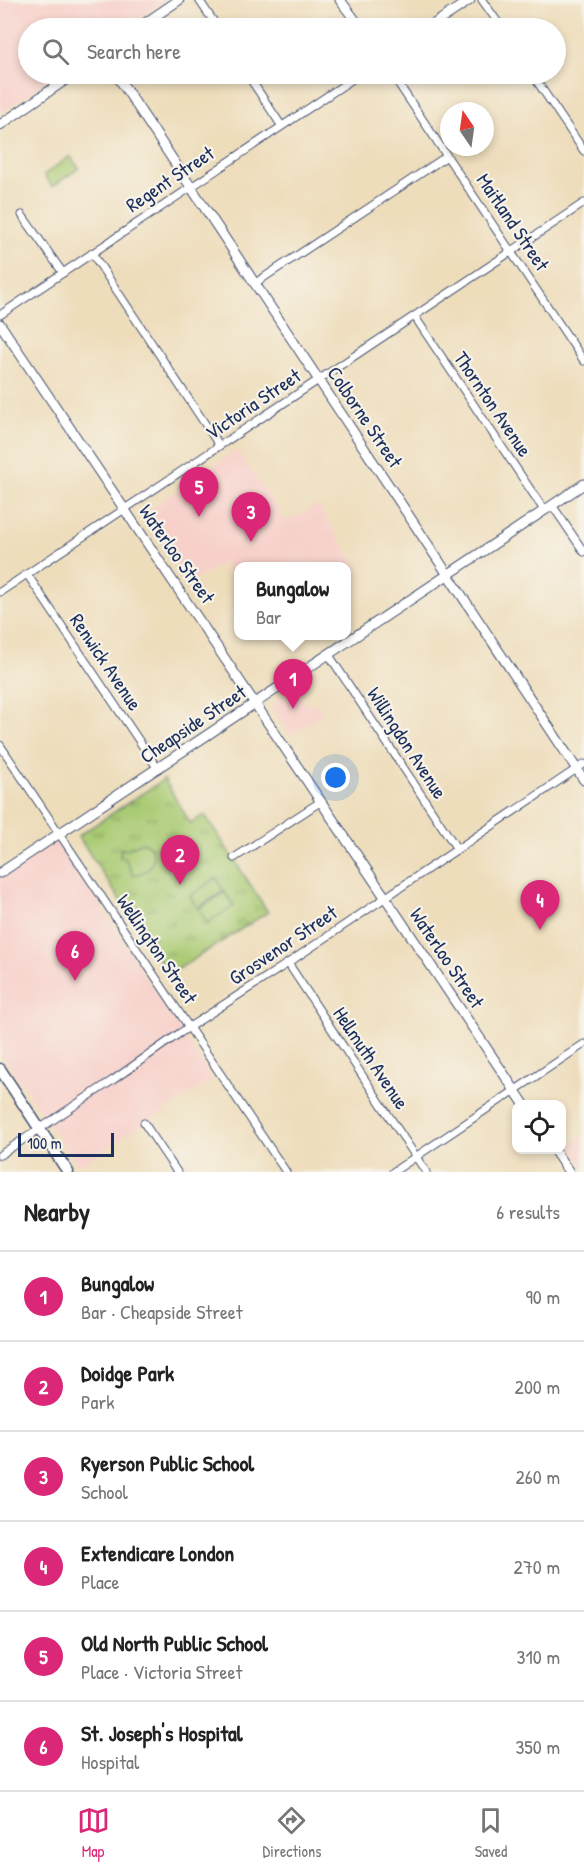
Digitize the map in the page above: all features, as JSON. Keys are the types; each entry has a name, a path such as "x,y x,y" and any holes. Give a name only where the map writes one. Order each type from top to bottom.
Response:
{"main road":[{"path":"0,1070 68,1172"}],"street":[{"path":"153,18 179,0"},
{"path":"199,0 211,18"},
{"path":"340,0 354,18"},
{"path":"482,0 495,18"},
{"path":"441,18 463,2"},
{"path":"0,125 59,84"},
{"name":"Colborne Street","path":"123,84 447,575 580,766 584,780"},
{"path":"254,84 281,125"},
{"name":"Regent Street","path":"0,315 345,84"},
{"name":"Maitland Street","path":"399,84 440,146"},
{"path":"539,84 584,151"},
{"path":"254,284 447,156"},
{"name":"Maitland Street","path":"447,156 584,361"},
{"name":"Victoria Street","path":"0,592 584,203"},
{"path":"22,214 63,273"},
{"path":"92,253 219,445"},
{"name":"Thornton Avenue","path":"415,316 548,507 584,552"},
{"name":"Waterloo Street","path":"0,324 521,1100"},
{"name":"Cheapside Street","path":"0,873 584,484"},
{"name":"Renwick Avenue","path":"27,574 158,769"},
{"name":"Willingdon Avenue","path":"329,655 457,849"},
{"name":"Wellington Street","path":"0,745 286,1172"},
{"name":"Grosvenor Street","path":"0,1155 580,766"},
{"path":"234,858 320,802"},
{"name":"Hellmuth Avenue","path":"288,963 426,1172"},
{"path":"393,1172 584,1044"},
{"path":"144,1123 177,1172"},
{"path":"557,1154 569,1172"}],"shaded area":[{"path":"0,0 166,0 140,18 18,18 18,84 44,84 0,114"},
{"path":"236,450 287,521 318,505 360,572 351,577 351,562 234,562 234,580 223,563 189,583 143,514"},
{"path":"295,688 308,707 315,702 323,714 289,735 270,706"},
{"path":"58,841 213,1080 78,1166 0,1053 0,880"},
{"path":"584,1136 584,1168 569,1146"}],"green space":[{"path":"70,156 79,168 52,187 44,175"},
{"path":"164,779 190,823 205,815 268,912 169,975 78,836"},
{"path":"142,842 147,844 153,852 153,861 148,869 133,875 125,858 120,857 121,849 127,849"},
{"path":"216,878 224,891 197,908 190,896"},
{"path":"225,892 234,906 207,923 199,909"}],"place":[{"name":"Old North Public School","path":"199,517"},
{"name":"Ryerson Public School","path":"251,542"},
{"name":"Bungalow","path":"293,709"},
{"name":"Doidge Park","path":"180,885"},
{"name":"Extendicare London","path":"540,930"},
{"name":"St. Joseph's Hospital","path":"75,981"}]}
